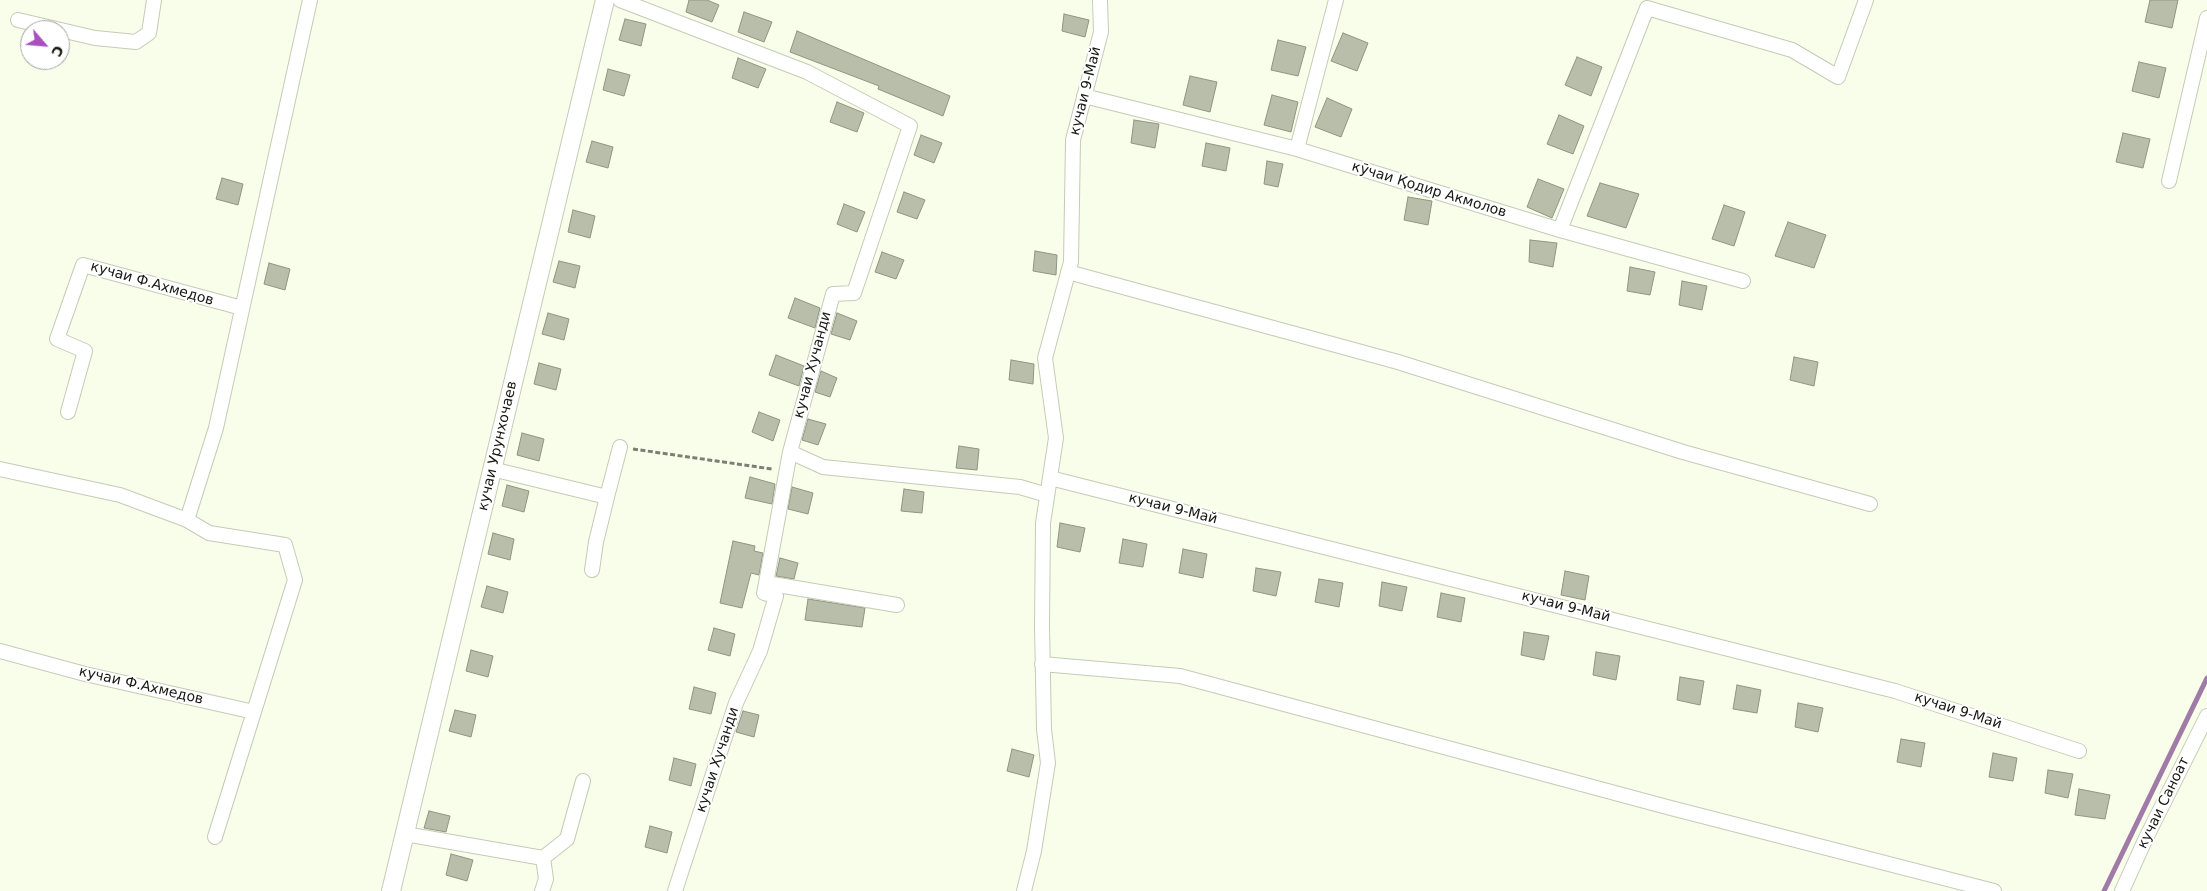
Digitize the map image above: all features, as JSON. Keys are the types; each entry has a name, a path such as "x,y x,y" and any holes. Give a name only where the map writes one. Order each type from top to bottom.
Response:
{"street":[{"path":"18,20 95,38 136,42 149,33 154,0"},
{"path":"187,520 216,428 310,0"},
{"name":"кучаи Урунхочаев","path":"391,891 605,0"},
{"name":"кучаи Хучанди","path":"620,0 806,72 910,126 854,292 832,294 790,452 788,471 764,592 776,596 760,651 736,703 675,891"},
{"name":"кучаи 9-Май","path":"1024,891 1034,851 1048,764 1044,729 1042,664 1043,523 1056,438 1045,358 1071,262 1073,140 1101,32 1100,0"},
{"path":"1297,149 1336,0"},
{"path":"1560,230 1647,8 1792,50 1838,77 1866,0"},
{"path":"2169,181 2207,18"},
{"name":"кӯчаи Қодир Акмолов","path":"1084,96 1297,149 1560,230 1743,281"},
{"name":"кучаи Ф.Ахмедов","path":"68,412 85,352 58,339 83,264 189,296 242,308"},
{"path":"1068,272 1398,362 1683,452 1870,504"},
{"path":"592,570 596,542 620,447"},
{"path":"790,452 823,467 1020,486 1047,495"},
{"path":"0,469 120,495 187,520 209,533 284,545 295,580 215,837"},
{"path":"492,469 608,497"},
{"name":"кучаи 9-Май","path":"1050,478 1895,691 2079,750"},
{"path":"766,583 897,605"},
{"name":"кучаи Ф.Ахмедов","path":"0,651 85,674 254,712"},
{"path":"1042,664 1180,676 1667,807 1994,891"},
{"name":"кучаи Саноат","path":"2122,891 2146,838 2207,716"},
{"path":"405,834 543,858 567,839 583,781"},
{"path":"542,891 546,879 543,858"}],"path":[{"path":"620,447 788,471"}],"building":[{"path":"689,0 707,0 719,5 712,22 686,12"},
{"path":"2150,0 2178,0 2172,28 2145,22"},
{"path":"744,12 772,22 764,42 738,32"},
{"path":"1064,14 1089,20 1085,37 1062,31"},
{"path":"625,19 646,24 641,46 619,40"},
{"path":"797,31 950,96 943,116 878,89 879,86 790,52"},
{"path":"1343,33 1368,43 1357,71 1331,61"},
{"path":"1278,40 1306,47 1298,76 1271,70"},
{"path":"1577,57 1602,67 1591,96 1565,85"},
{"path":"738,58 766,69 758,88 732,78"},
{"path":"2139,62 2166,68 2159,98 2132,91"},
{"path":"608,69 630,75 624,96 603,90"},
{"path":"1190,76 1217,82 1210,112 1183,105"},
{"path":"1272,95 1298,102 1291,132 1264,125"},
{"path":"1327,98 1352,109 1341,137 1315,127"},
{"path":"837,102 864,113 857,132 830,122"},
{"path":"1559,115 1584,126 1573,154 1547,144"},
{"path":"1134,120 1159,124 1155,148 1131,143"},
{"path":"2123,133 2150,139 2143,168 2116,162"},
{"path":"921,135 942,143 934,163 914,155"},
{"path":"592,141 613,147 608,168 586,162"},
{"path":"1206,143 1230,148 1226,171 1202,166"},
{"path":"1267,161 1283,164 1278,187 1264,184"},
{"path":"222,178 243,184 238,205 216,199"},
{"path":"1538,179 1564,189 1552,218 1527,207"},
{"path":"1600,183 1639,194 1626,228 1587,216"},
{"path":"904,192 925,200 917,219 897,212"},
{"path":"1408,197 1432,201 1428,225 1404,220"},
{"path":"844,204 865,212 857,232 837,224"},
{"path":"1724,205 1745,212 1734,246 1712,239"},
{"path":"573,210 595,216 590,238 568,232"},
{"path":"1788,222 1826,235 1814,268 1775,256"},
{"path":"1530,240 1557,243 1553,267 1529,262"},
{"path":"1035,251 1057,255 1056,275 1033,271"},
{"path":"882,252 904,260 896,279 875,272"},
{"path":"559,261 580,266 575,288 553,282"},
{"path":"269,263 290,269 285,290 264,284"},
{"path":"1630,267 1655,272 1650,295 1627,291"},
{"path":"1682,281 1707,286 1702,310 1679,305"},
{"path":"795,298 820,308 815,328 788,318"},
{"path":"548,313 569,319 564,340 542,334"},
{"path":"837,313 857,321 850,340 831,334"},
{"path":"776,355 804,366 799,386 769,375"},
{"path":"1794,357 1818,362 1814,386 1790,380"},
{"path":"1011,360 1034,364 1033,384 1009,380"},
{"path":"539,363 561,369 556,390 534,384"},
{"path":"821,371 837,378 830,397 815,392"},
{"path":"759,412 780,420 773,441 752,432"},
{"path":"808,419 826,424 818,445 802,440"},
{"path":"522,433 544,439 539,461 517,455"},
{"path":"959,446 979,449 977,470 956,468"},
{"path":"750,477 775,484 772,504 745,498"},
{"path":"507,485 529,491 524,512 502,506"},
{"path":"792,487 813,493 808,514 788,509"},
{"path":"904,489 924,492 922,513 901,511"},
{"path":"1060,523 1085,528 1080,552 1057,547"},
{"path":"493,533 514,539 510,560 488,554"},
{"path":"1123,539 1147,544 1143,567 1119,563"},
{"path":"733,541 755,546 754,551 763,553 759,575 751,573 742,608 720,603"},
{"path":"1183,549 1207,554 1203,578 1179,573"},
{"path":"780,558 798,563 794,579 776,576"},
{"path":"1256,568 1281,572 1276,596 1253,591"},
{"path":"1565,571 1589,576 1585,600 1561,595"},
{"path":"1319,579 1343,583 1339,607 1315,602"},
{"path":"1382,582 1407,587 1402,611 1379,606"},
{"path":"487,586 508,592 503,613 481,607"},
{"path":"1441,593 1465,598 1461,622 1437,617"},
{"path":"808,599 865,608 862,627 805,620"},
{"path":"714,628 735,634 730,656 708,650"},
{"path":"1524,632 1549,636 1544,660 1521,655"},
{"path":"471,650 493,656 488,677 466,671"},
{"path":"1596,652 1620,656 1616,680 1593,675"},
{"path":"1680,677 1704,681 1700,705 1677,700"},
{"path":"1737,685 1761,690 1757,713 1733,709"},
{"path":"694,687 716,693 711,714 689,709"},
{"path":"1798,703 1823,708 1818,732 1795,727"},
{"path":"455,710 476,715 471,737 449,731"},
{"path":"743,711 759,715 754,737 736,732"},
{"path":"1901,739 1925,743 1921,767 1897,762"},
{"path":"1012,749 1034,755 1029,777 1007,771"},
{"path":"1993,753 2017,758 2013,781 1989,777"},
{"path":"674,758 696,764 691,786 669,780"},
{"path":"2048,770 2073,774 2068,798 2045,793"},
{"path":"2079,789 2110,795 2105,819 2075,815"},
{"path":"429,811 450,816 446,832 424,828"},
{"path":"650,826 672,832 667,853 645,847"},
{"path":"451,854 473,860 467,881 446,875"}],"waterway":[{"path":"2104,891 2207,678"}]}
